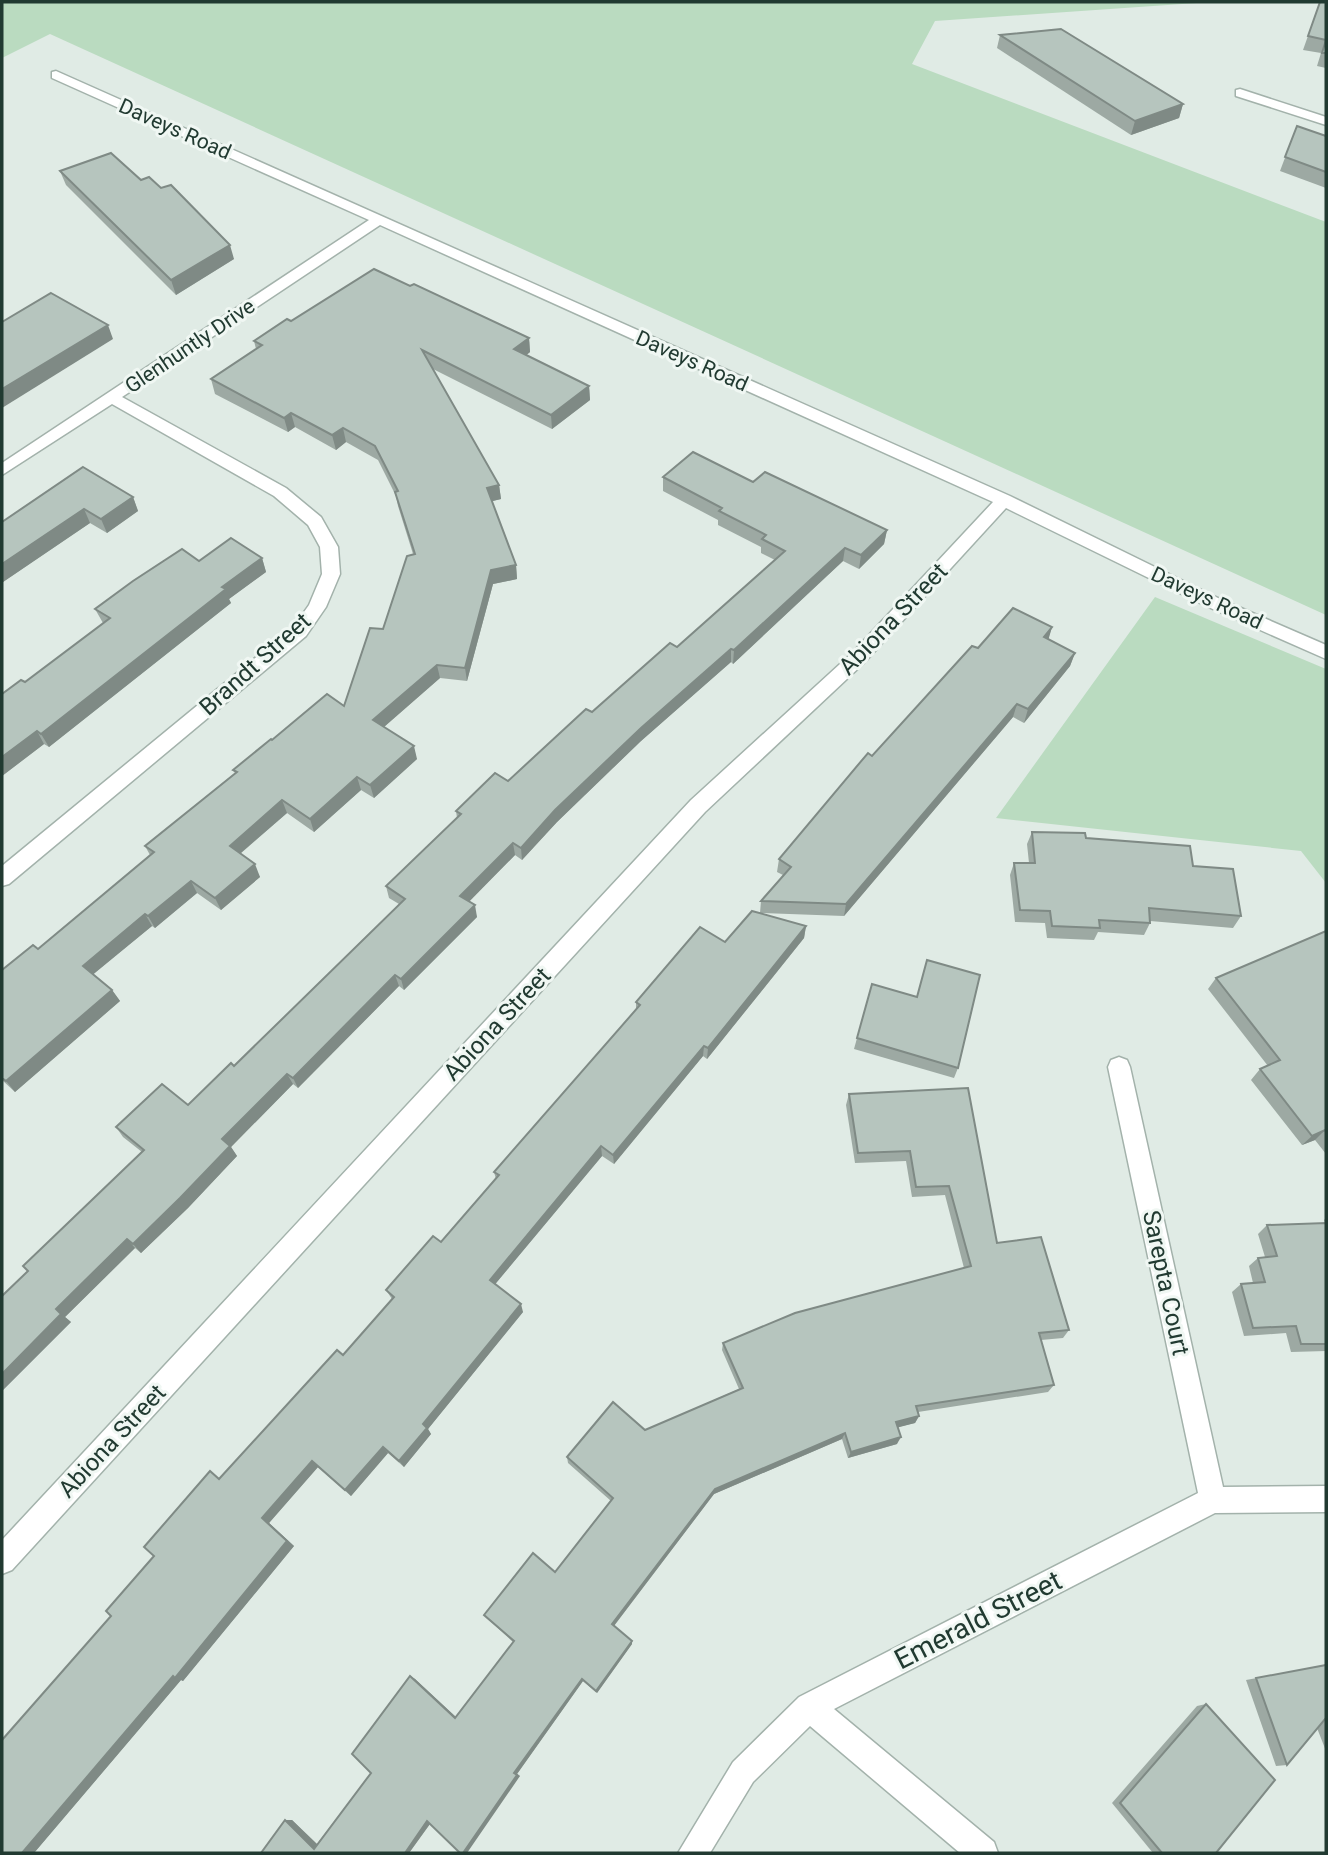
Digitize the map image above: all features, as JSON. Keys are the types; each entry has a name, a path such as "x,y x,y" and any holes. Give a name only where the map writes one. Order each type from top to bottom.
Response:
{"street":[{"name":"Daveys Road","path":"56,75 1004,500 1212,602 1326,652"},
{"path":"1240,93 1326,121"},
{"name":"Glenhuntly Drive","path":"2,470 377,221"},
{"name":"Brandt Street","path":"2,878 300,631 317,607 331,574 330,547 315,521 289,499 113,398"},
{"name":"Abiona Street","path":"2,1560 698,806 858,658 1004,500"},
{"name":"Sarepta Court","path":"1119,1067 1213,1500"},
{"name":"Emerald Street","path":"693,1853 743,1772 809,1707 1213,1500 1326,1499"},
{"path":"809,1707 983,1853"}],"green space":[{"path":"2,2 1211,2 935,21 912,64 1326,222 1326,615 50,34 2,58"},
{"path":"1155,597 1326,669 1326,883 1301,851 996,818"}],"building":[{"path":"1320,2 1326,2 1326,40 1308,36"},
{"path":"1061,29 1183,104 1135,121 1000,35"},
{"path":"1297,126 1326,136 1326,172 1285,157"},
{"path":"111,153 141,180 149,177 161,188 171,185 230,245 171,280 60,171"},
{"path":"374,269 410,286 414,284 529,338 514,349 589,386 551,415 422,350 499,485 487,488 516,565 491,570 465,668 437,665 373,720 414,746 370,785 357,777 310,819 282,800 230,846 255,864 215,898 191,881 148,916 145,914 83,966 112,990 6,1081 2,1078 2,970 33,945 38,949 154,852 145,846 237,772 233,770 327,694 344,706 370,628 383,629 407,556 415,554 395,492 398,491 375,446 343,428 332,435 291,413 284,418 211,379 262,345 254,341"},
{"path":"51,293 108,325 2,389 2,322"},
{"path":"693,452 753,482 765,472 887,530 861,555 845,548 734,650 731,649 641,728 555,810 521,848 513,843 460,896 475,905 401,979 395,975 293,1078 287,1074 222,1139 230,1146 133,1244 127,1239 56,1309 61,1314 2,1374 2,1296 28,1271 23,1266 144,1150 116,1127 162,1084 188,1105 231,1063 234,1066 405,899 386,886 461,814 456,811 495,773 508,781 586,709 592,712 670,643 677,647 785,551 762,539 766,535 719,511 722,508 663,477"},
{"path":"83,467 133,497 101,519 84,509 2,564 2,522"},
{"path":"231,538 262,558 222,587 226,589 41,734 37,731 2,757 2,694 21,680 25,682 110,618 95,609 133,581 182,549 199,561"},
{"path":"1013,608 1052,627 1044,637 1075,653 1028,709 1017,704 846,904 761,901 791,867 779,859 868,753 872,756 972,646 978,648"},
{"path":"1032,832 1085,833 1086,838 1190,846 1193,866 1233,869 1241,916 1149,908 1150,923 1099,920 1100,928 1052,926 1050,911 1020,910 1014,863 1035,863"},
{"path":"752,911 806,926 708,1048 704,1046 613,1155 601,1146 490,1280 521,1304 423,1424 427,1428 399,1461 383,1447 345,1490 312,1461 262,1518 287,1541 175,1678 173,1676 22,1853 2,1853 2,1740 111,1616 106,1611 154,1556 144,1547 210,1471 219,1479 337,1350 343,1355 394,1297 386,1290 433,1236 441,1242 499,1175 494,1172 640,1005 636,1002 700,927 725,942"},
{"path":"1326,931 1326,1132 1325,1130 1312,1136 1260,1069 1280,1060 1216,978"},
{"path":"927,960 980,975 958,1068 857,1038 872,984 917,997"},
{"path":"968,1088 997,1243 1041,1237 1069,1330 1039,1333 1054,1385 916,1406 919,1416 896,1422 901,1437 851,1452 845,1433 715,1489 612,1624 632,1641 596,1691 582,1679 514,1773 517,1775 463,1853 427,1821 405,1853 261,1853 285,1820 314,1849 371,1773 352,1754 410,1676 455,1718 514,1641 484,1615 533,1553 555,1572 613,1498 567,1457 613,1402 645,1430 743,1388 723,1343 795,1313 971,1266 949,1186 916,1187 910,1151 858,1153 849,1094"},
{"path":"1326,1223 1326,1344 1301,1344 1296,1326 1253,1328 1241,1284 1265,1282 1258,1258 1277,1256 1267,1225"},
{"path":"1326,1665 1326,1718 1287,1765 1256,1678"},
{"path":"1206,1704 1275,1780 1216,1853 1162,1853 1120,1803"}]}
